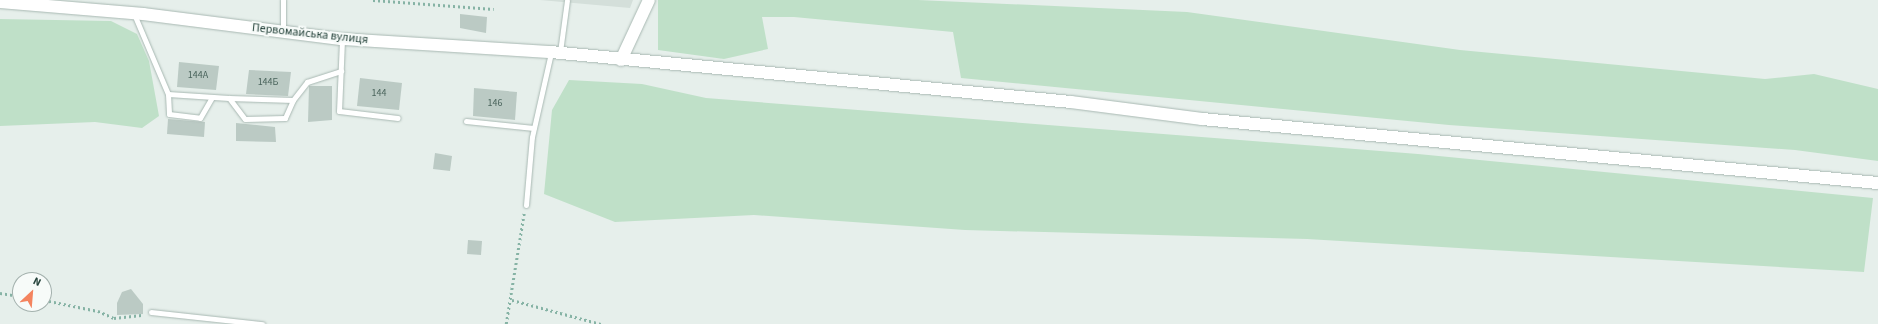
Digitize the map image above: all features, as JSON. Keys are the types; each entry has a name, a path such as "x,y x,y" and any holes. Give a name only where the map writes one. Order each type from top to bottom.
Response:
{"street":[{"path":"620,60 649,0"},
{"name":"Первомайська вулиця","path":"0,2 134,14 342,39 556,52 620,60 1878,183"}],"lane":[{"path":"283,0 283,32"},
{"path":"526,205 534,128 556,52 568,0"},
{"path":"134,14 168,94 169,114 200,118 212,97"},
{"path":"342,39 339,111 398,118"},
{"path":"229,98 245,119 285,118 293,100 307,82 341,71"},
{"path":"168,94 293,100"},
{"path":"466,121 534,128"},
{"path":"151,312 262,324"}],"path":[{"path":"373,0 494,9"},
{"path":"506,324 512,300 526,205"},
{"path":"0,293 12,295"},
{"path":"512,300 602,324"},
{"path":"52,302 98,311 114,318 138,318 151,312"}],"shaded area":[{"path":"540,0 633,0 630,8"}],"green space":[{"path":"658,0 918,0 1187,12 1460,50 1765,79 1814,74 1878,89 1878,161 1795,150 1449,125 961,78 953,32 794,17 762,17 768,49 724,59 658,50"},
{"path":"0,19 111,21 137,34 149,61 159,116 142,128 95,122 0,126"},
{"path":"569,80 642,84 706,98 1418,154 1873,198 1864,272 1307,239 965,230 754,215 615,222 544,194 552,110"}],"building":[{"path":"460,14 487,17 486,33 460,28"},
{"path":"179,62 219,66 216,90 177,87"},
{"path":"249,70 291,72 288,96 246,94"},
{"path":"360,78 402,83 399,110 357,106"},
{"path":"309,86 332,86 332,120 308,122"},
{"path":"474,88 517,92 515,120 473,116"},
{"path":"168,119 205,122 204,137 167,134"},
{"path":"236,123 275,127 276,142 236,141"},
{"path":"435,153 452,156 450,171 433,169"},
{"path":"468,240 482,241 481,255 467,254"},
{"path":"131,289 143,304 143,314 117,315 117,303 122,292"}]}
